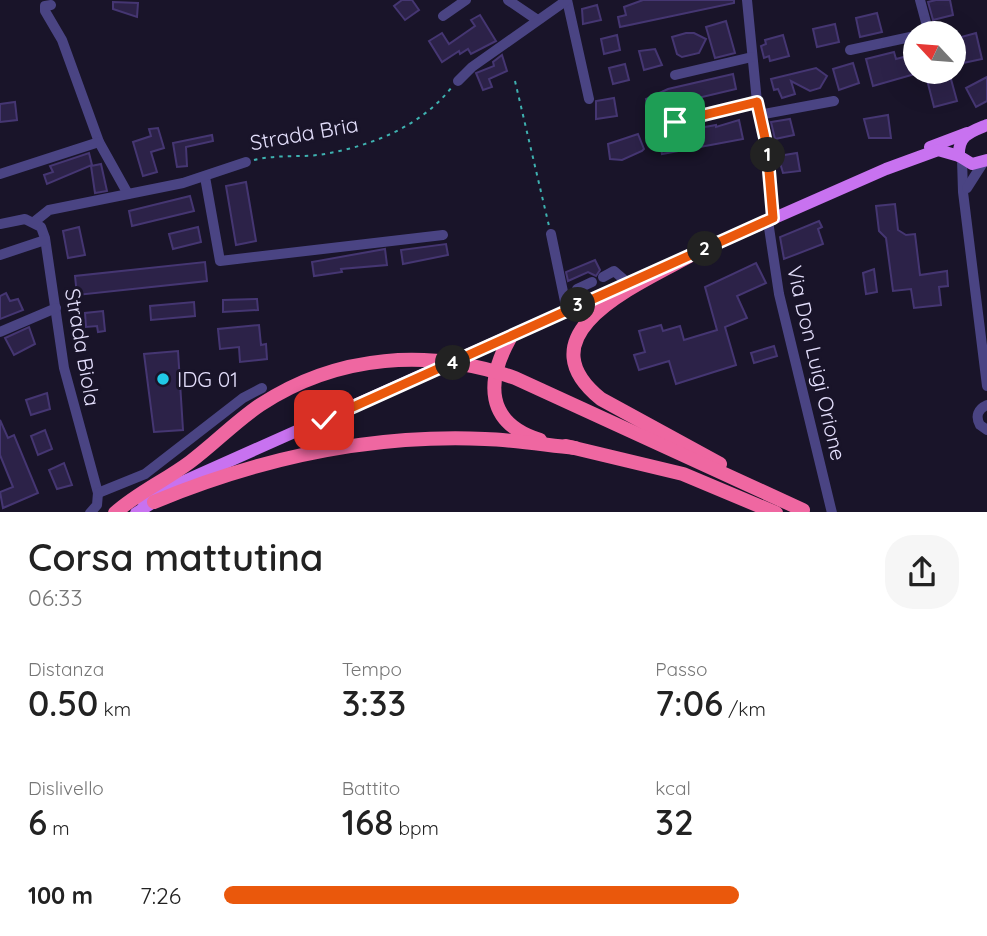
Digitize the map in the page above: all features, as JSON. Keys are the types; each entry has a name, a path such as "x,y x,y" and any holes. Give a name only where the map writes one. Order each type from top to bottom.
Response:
{"highway":[{"path":"695,253 591,316 575,342 575,369 584,386 601,400 758,492 775,512"},
{"path":"510,338 493,379 500,412 522,433 758,492"},
{"path":"118,512 190,462 240,419 272,398 311,379 370,362 446,360 490,370 531,386 805,512"},
{"path":"154,502 228,473 315,451 358,444 486,439 575,448"}],"main road":[{"path":"886,169 917,152 987,125"},
{"path":"960,157 960,142 967,133"},
{"path":"119,512 155,493 510,338 886,169 938,150 972,164 985,161"},
{"path":"138,512 206,471"}],"street":[{"path":"443,16 466,0"},
{"path":"508,0 536,19"},
{"path":"457,81 536,19 567,0 589,99"},
{"name":"Via Don Luigi Orione","path":"747,0 757,102 767,147 779,294 832,512"},
{"path":"920,0 926,21"},
{"path":"51,5 45,6 45,11 62,40 99,142 128,194"},
{"path":"850,50 903,39"},
{"path":"675,75 751,57"},
{"path":"675,122 757,102"},
{"path":"760,115 834,102"},
{"path":"0,174 99,142"},
{"path":"960,157 987,386"},
{"path":"965,202 969,182 985,161"},
{"name":"Strada Bria","path":"34,222 49,210 205,177 246,162"},
{"path":"205,177 220,261 443,235"},
{"path":"0,224 25,219 34,222"},
{"name":"Strada Biola","path":"34,222 41,227 45,240 74,413 98,493"},
{"path":"551,234 570,309"},
{"path":"0,255 45,240"},
{"path":"603,276 614,271 628,283"},
{"path":"570,309 577,289 592,282"},
{"path":"0,332 56,308"},
{"path":"91,512 97,505 98,493 145,474 243,398 262,388"},
{"path":"987,405 981,408 977,416 979,425 987,430"}],"path":[{"name":"Strada Bria","path":"246,162 325,154 382,138 435,108 457,81"},
{"path":"516,81 551,234"}],"building":[{"path":"402,0 412,0 419,10 405,20 394,6"},
{"path":"643,0 734,0 734,3 620,27 618,17 626,15 624,7"},
{"path":"950,0 953,15 933,20 928,2"},
{"path":"113,2 138,3 137,17 113,9"},
{"path":"597,5 601,20 583,24 582,9"},
{"path":"877,13 882,32 860,37 856,18"},
{"path":"480,15 496,41 471,54 468,49 460,54 459,51 442,62 429,41 442,33 449,44 475,26 471,20"},
{"path":"726,21 735,53 715,58 706,27"},
{"path":"835,24 839,42 817,47 813,29"},
{"path":"694,33 706,39 699,53 682,57 677,54 672,37"},
{"path":"976,33 982,59 966,62 966,36"},
{"path":"617,35 620,50 604,54 601,39"},
{"path":"783,35 789,56 770,61 769,56 764,58 761,46 766,44 765,40"},
{"path":"655,49 662,65 644,70 639,51"},
{"path":"894,52 896,59 903,57 903,77 873,86 866,59"},
{"path":"502,55 507,71 489,79 492,87 483,90 476,73 494,66 493,62"},
{"path":"853,63 859,83 839,90 833,69"},
{"path":"625,64 629,80 613,84 609,68"},
{"path":"816,68 827,76 820,88 810,91 791,81 795,94 782,98 778,89 774,90 771,79"},
{"path":"733,74 736,89 664,106 666,113 661,114 666,134 716,127 739,120 743,139 662,154 653,110 649,111 646,99 668,89"},
{"path":"987,77 987,101 976,107 966,88"},
{"path":"928,84 952,84 957,101 934,107"},
{"path":"614,98 617,116 596,119 596,101"},
{"path":"15,102 17,120 0,122 0,104"},
{"path":"888,115 891,138 869,138 864,119"},
{"path":"790,119 794,135 775,139 771,122"},
{"path":"158,128 164,148 151,152 157,172 143,176 133,142 151,136 149,129"},
{"path":"638,134 644,149 642,151 622,160 610,159 608,144"},
{"path":"212,135 213,141 186,147 187,166 177,167 173,143"},
{"path":"89,153 92,165 47,184 44,175 53,172 50,166"},
{"path":"797,153 800,171 783,173 778,156"},
{"path":"101,164 107,191 95,193 91,166"},
{"path":"246,182 256,241 236,245 226,186"},
{"path":"190,196 194,211 132,226 129,211"},
{"path":"895,204 898,230 906,235 915,234 920,275 947,271 948,286 939,287 941,305 914,308 911,289 893,291 886,238 879,231 876,206"},
{"path":"819,221 822,227 818,229 823,244 784,259 780,237"},
{"path":"79,227 85,255 68,258 63,231"},
{"path":"198,227 201,242 173,249 169,234"},
{"path":"446,244 448,255 403,264 401,250"},
{"path":"385,249 387,265 341,269 342,272 314,276 312,262"},
{"path":"595,260 600,270 596,276 588,272 568,281 566,272"},
{"path":"205,262 207,281 77,295 75,276"},
{"path":"756,263 766,283 737,296 747,318 725,327 736,365 676,384 669,361 639,370 634,355 645,352 639,331 661,325 663,331 680,326 684,340 717,330 705,287"},
{"path":"874,269 877,292 866,294 863,273"},
{"path":"6,293 10,301 18,299 23,310 0,319 0,296"},
{"path":"257,299 258,310 223,312 223,300"},
{"path":"194,302 195,316 151,320 150,306"},
{"path":"103,311 105,331 98,332 97,326 86,327 85,313"},
{"path":"259,325 261,345 266,344 267,359 240,362 239,347 220,349 218,329"},
{"path":"29,327 35,344 14,355 5,338"},
{"path":"774,346 777,356 754,363 751,353"},
{"name":"IDG 01","path":"178,351 183,430 154,432 144,354"},
{"path":"47,393 50,409 31,415 26,400"},
{"path":"0,420 8,438 14,435 38,493 3,508 0,492 13,487 0,455"},
{"path":"45,430 52,449 38,455 31,436"},
{"path":"64,463 72,485 57,489 49,470"}],"place":[{"name":"IDG 01","path":"163,379"}],"route":[{"path":"324,420 773,218 767,147 757,102 675,122"}]}
